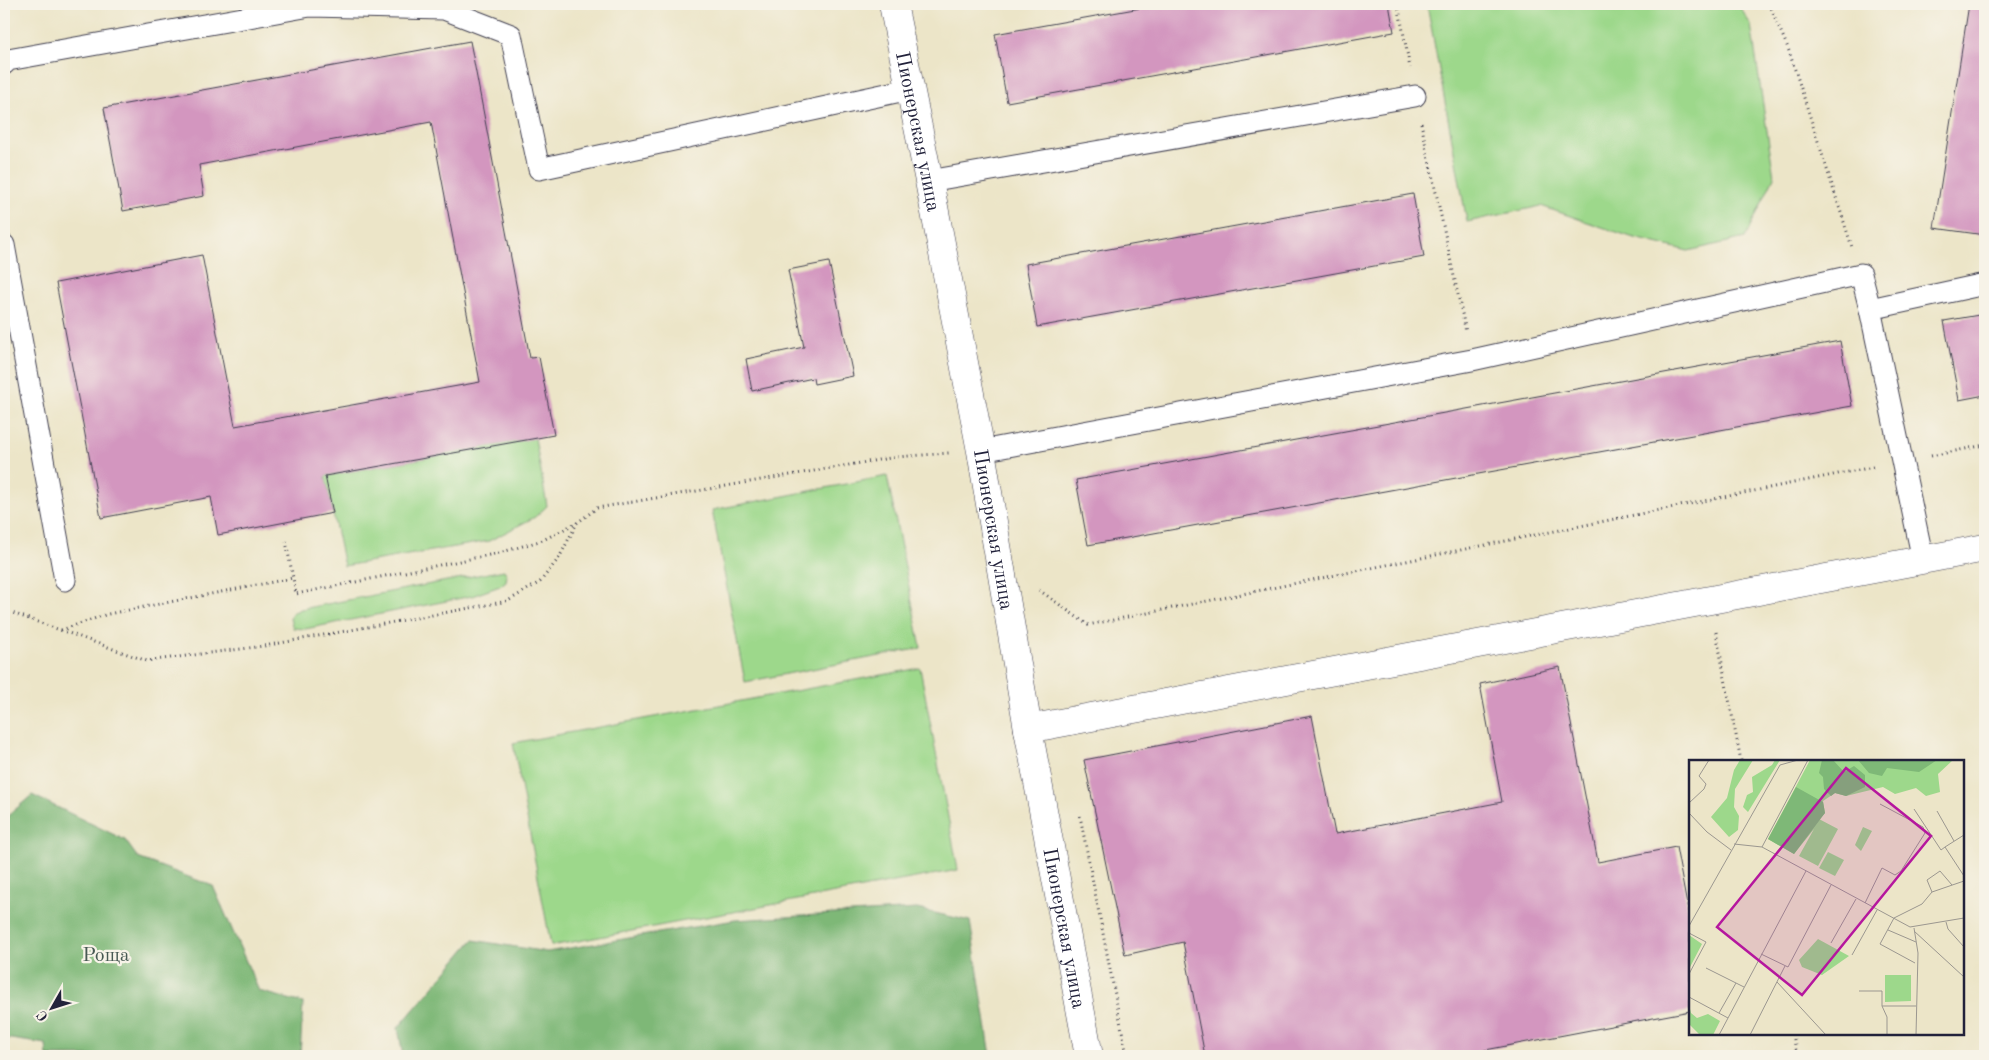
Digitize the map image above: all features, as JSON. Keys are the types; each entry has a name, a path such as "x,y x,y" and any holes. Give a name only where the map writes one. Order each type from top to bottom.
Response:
{"street":[{"name":"Пионерская улица","path":"893,4 930,181 981,451 1028,729 1089,1056"},
{"path":"1028,729 1985,548"}],"lane":[{"path":"4,64 8,60 310,6 444,9 512,35 539,169 910,89"},
{"path":"930,181 1415,96"},
{"path":"4,245 66,580"},
{"path":"981,451 1472,360 1861,274 1923,560"},
{"path":"1870,310 1985,284"}],"path":[{"path":"1398,4 1415,96 1472,360"},
{"path":"1769,4 1788,48 1861,274"},
{"path":"1034,587 1088,625 1985,445"},
{"path":"286,541 296,594 499,553 543,540 577,522 598,508 896,457 981,451"},
{"path":"4,610 147,661 264,646 508,601 540,582 559,558 577,522"},
{"path":"60,630 108,614 293,578"},
{"path":"1710,601 1741,760"},
{"path":"1079,812 1127,1056"},
{"path":"1792,1035 1797,1056"}],"green space":[{"path":"1427,4 1738,4 1751,25 1774,177 1745,238 1688,251 1631,237 1541,206 1467,222"},
{"path":"535,438 547,506 535,517 489,541 344,566 325,476"},
{"path":"887,476 921,648 745,682 712,510"},
{"path":"504,570 507,575 506,581 500,586 472,596 305,629 293,628 290,619 292,613 301,609"},
{"path":"920,668 958,870 551,946 513,743"},
{"name":"Роща","path":"32,795 125,840 138,858 213,886 259,991 303,1003 300,1056 47,1056 46,1044 4,1038 4,819"},
{"path":"917,909 970,921 991,1056 403,1056 398,1028 473,940 547,952 735,920"}],"building":[{"path":"1163,4 1389,4 1394,32 1007,102 995,34"},
{"path":"1969,4 1985,4 1985,235 1934,228"},
{"path":"470,41 530,358 539,357 554,435 325,476 333,513 218,535 211,497 101,518 56,283 202,255 235,426 480,382 431,122 199,165 204,196 123,211 104,108"},
{"path":"1413,194 1424,257 1037,327 1026,264"},
{"path":"829,262 853,376 814,384 813,378 752,391 746,359 804,347 788,270"},
{"path":"1985,314 1985,395 1959,400 1944,321"},
{"path":"1840,341 1852,406 1088,545 1076,480"},
{"path":"1560,667 1598,862 1676,847 1689,916 1689,1011 1454,1056 1205,1056 1183,942 1125,955 1084,760 1312,716 1335,834 1502,802 1480,684"}]}
